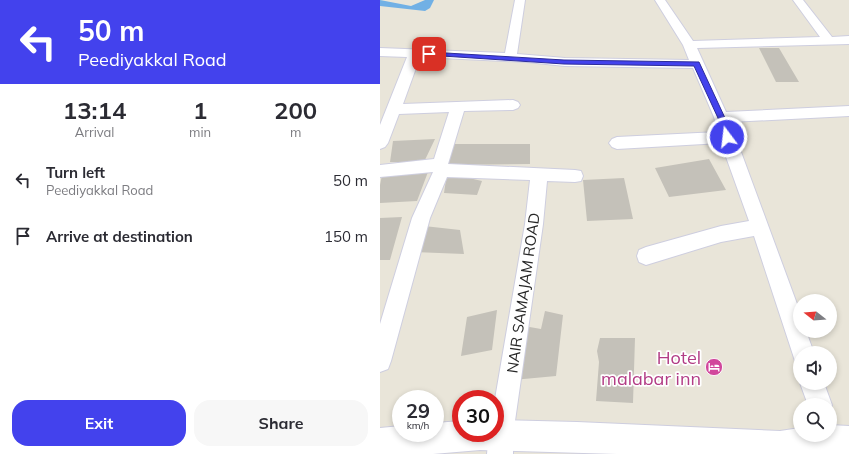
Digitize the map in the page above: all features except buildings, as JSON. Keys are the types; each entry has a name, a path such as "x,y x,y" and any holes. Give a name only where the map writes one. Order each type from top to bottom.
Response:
{"street":[{"path":"510,58 520,0"},
{"path":"660,0 689,45 696,64 721,118 801,346"},
{"path":"798,0 829,41"},
{"path":"689,45 849,40"},
{"path":"380,52 564,62 696,64"},
{"path":"381,139 393,109 398,102 415,53"},
{"path":"393,109 513,105"},
{"path":"380,171 440,165 458,107"},
{"path":"721,118 849,111"},
{"path":"617,143 727,137"},
{"path":"380,360 421,218 441,171 453,170 575,176"},
{"name":"NAIR SAMAJAM ROAD","path":"501,445 534,224 539,175"},
{"path":"646,256 721,234 760,228"},
{"path":"380,442 480,435 501,445 585,437 781,450 818,442"}],"water":[{"path":"380,0 411,6 425,0 434,0 430,8 425,11 380,6"}],"place":[{"name":"Hotel malabar inn","path":"714,367"}],"route":[{"path":"429,54 527,58 564,62 696,64 721,118 727,137"}]}
